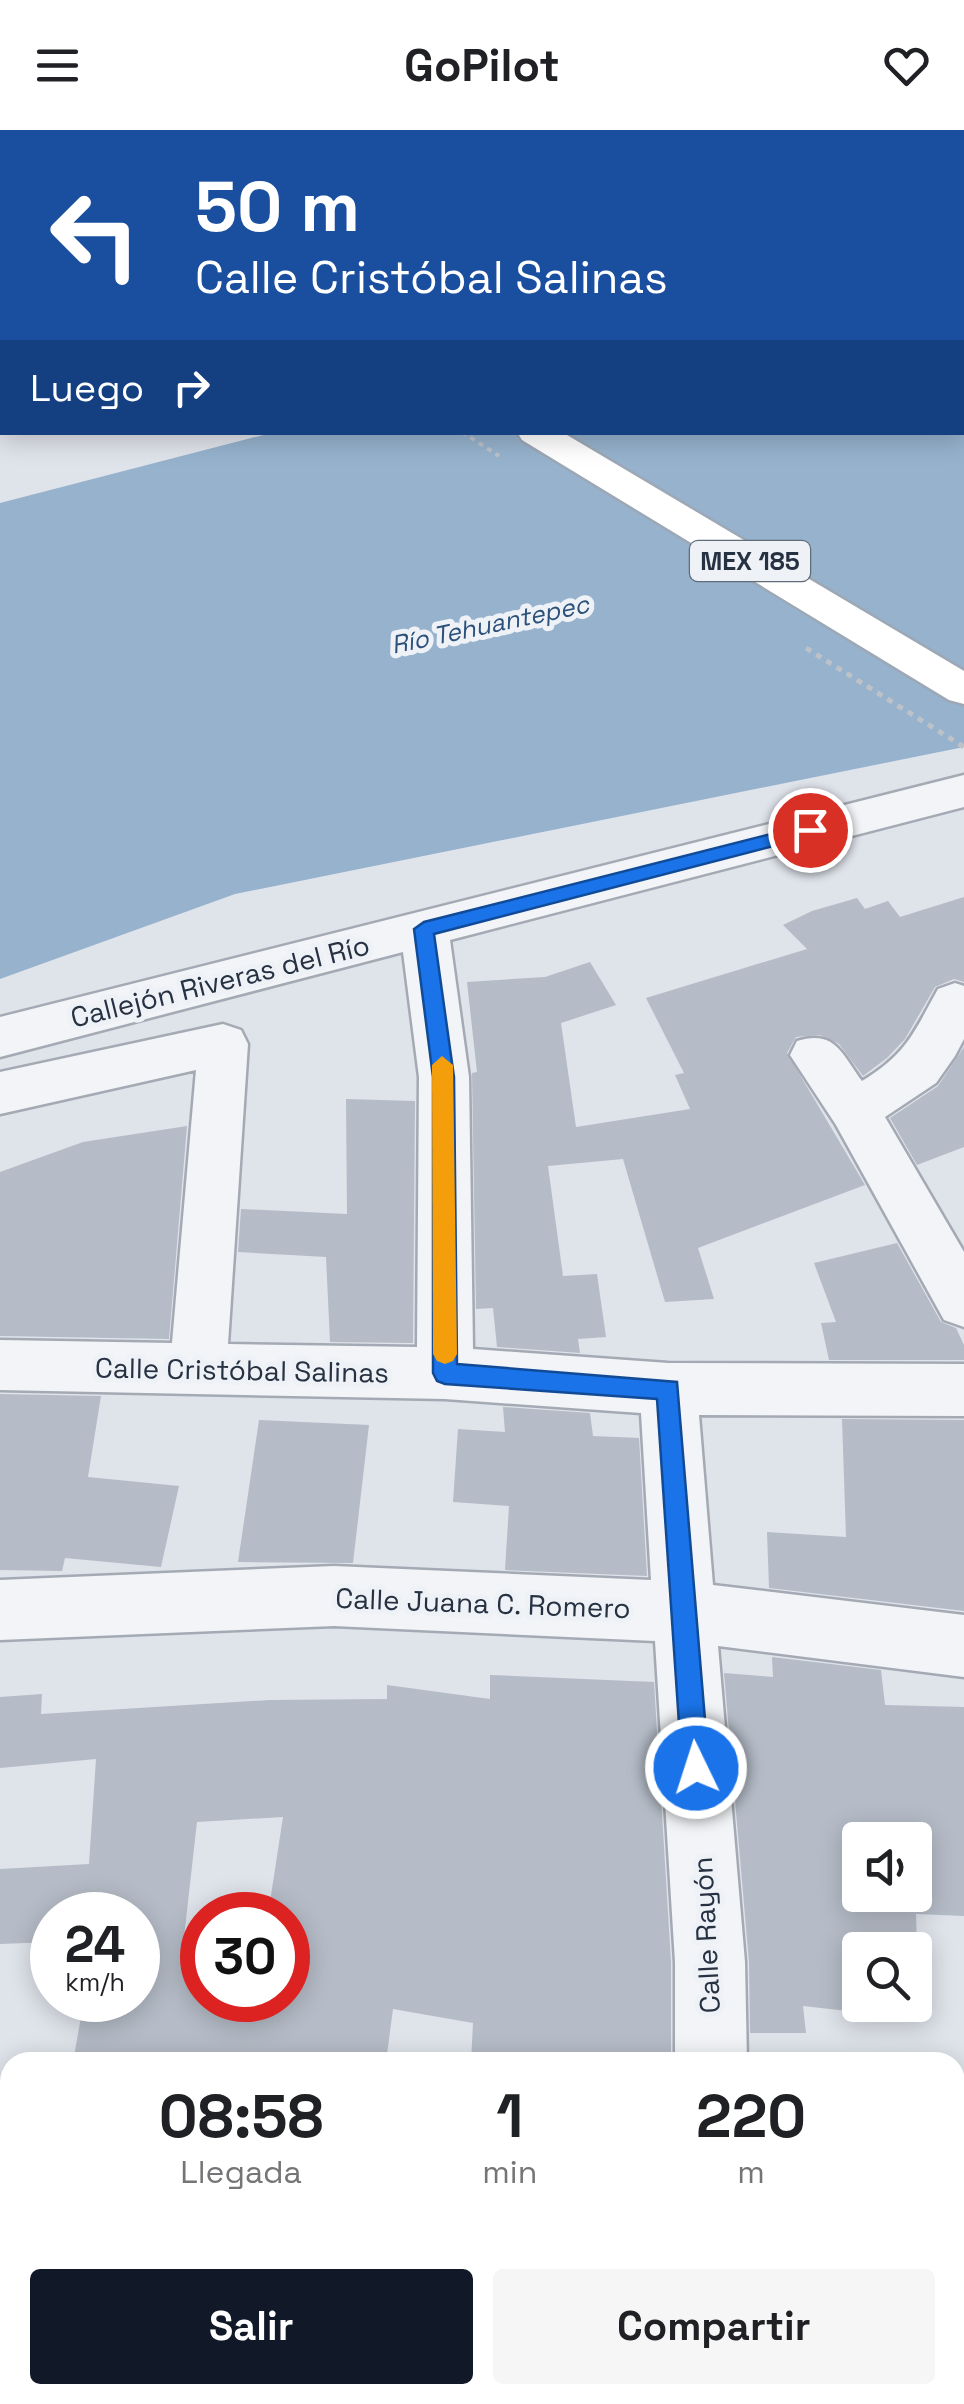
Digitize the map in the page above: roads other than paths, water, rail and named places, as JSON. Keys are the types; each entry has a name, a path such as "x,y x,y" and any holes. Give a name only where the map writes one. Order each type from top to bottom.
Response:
{"main road":[{"name":"MEX 185","path":"541,435 964,690"}],"street":[{"name":"Callejón Riveras del Río","path":"0,1037 964,791"},
{"path":"424,929 444,1077 445,1373"},
{"path":"854,1110 906,1081 936,1050 955,1002 964,1006"},
{"path":"0,1093 222,1044 198,1369"},
{"path":"816,1055 854,1110 964,1303"},
{"name":"Calle Cristóbal Salinas","path":"0,1366 445,1373 668,1389 964,1390"},
{"name":"Calle Rayón","path":"668,1389 710,1962 711,2052"},
{"name":"Calle Juana C. Romero","path":"0,1610 334,1596 684,1612 964,1646"}],"water":[{"name":"Río Tehuantepec","path":"263,435 964,435 964,747 235,894 0,979 0,503"}]}
